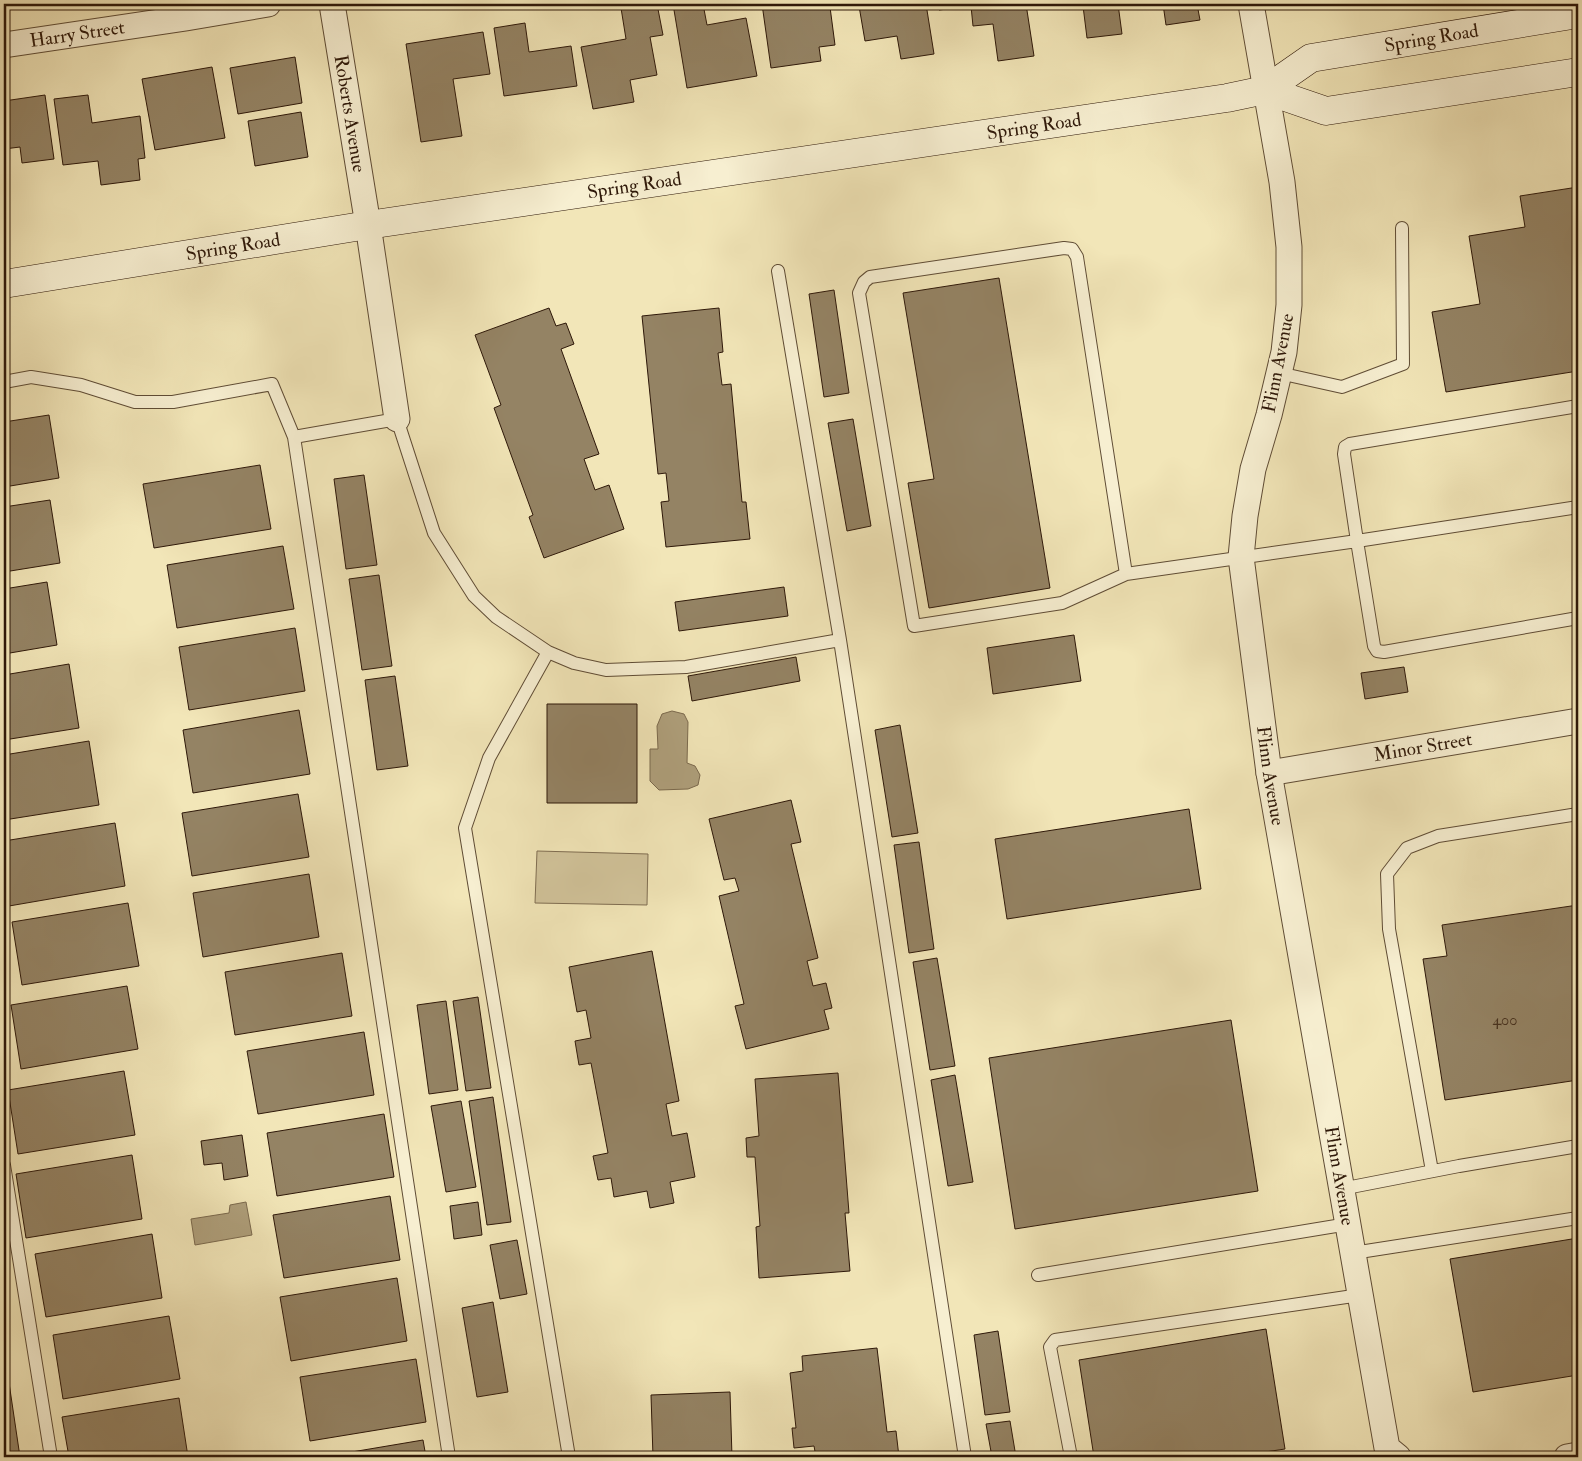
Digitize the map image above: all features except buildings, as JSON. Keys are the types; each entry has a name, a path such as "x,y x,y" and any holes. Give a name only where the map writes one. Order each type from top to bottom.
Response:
{"main road":[{"name":"Spring Road","path":"4,284 368,225 1227,98 1265,90 1311,58 1578,14"},
{"path":"1265,90 1326,111 1578,72"}],"street":[{"name":"Harry Street","path":"4,44 185,11 268,4"},
{"name":"Roberts Avenue","path":"332,4 397,419"},
{"name":"Flinn Avenue","path":"1251,4 1282,182 1289,247 1289,305 1284,352 1254,469 1245,516 1242,557 1269,773 1341,1189 1387,1448 1390,1455"},
{"name":"Minor Street","path":"1269,773 1578,721"},
{"path":"1567,1457 1578,1455"}],"lane":[{"path":"1279,373 1342,387 1403,364 1402,228"},
{"path":"1126,574 1077,257 1072,249 1064,248 870,277 864,282 859,293 914,626 1062,603 1126,574 1578,507"},
{"path":"778,271 840,640 964,1457"},
{"path":"4,382 31,377 81,385 135,402 173,402 272,384 294,437 449,1457"},
{"path":"1578,406 1350,444 1345,447 1344,454 1374,646 1377,651 1384,652 1578,618"},
{"path":"294,437 397,419 434,533 474,596 496,617 548,652 574,663 606,670 666,669 840,640"},
{"path":"548,652 489,758 465,828 569,1457"},
{"path":"1432,1171 1389,929 1387,874 1407,848 1438,836 1578,814"},
{"path":"1341,1189 1578,1146"},
{"path":"4,1165 50,1457"},
{"path":"1353,1253 1578,1218"},
{"path":"1038,1275 1348,1224"},
{"path":"1071,1457 1050,1347 1055,1340 1360,1296"}],"shaded area":[{"path":"672,711 684,714 688,722 687,763 695,766 700,775 698,785 688,789 659,790 650,781 650,749 658,749 657,726 662,714"},
{"path":"537,851 648,854 647,905 535,903"},
{"path":"246,1202 252,1235 195,1245 191,1219 229,1213 230,1205"}]}
